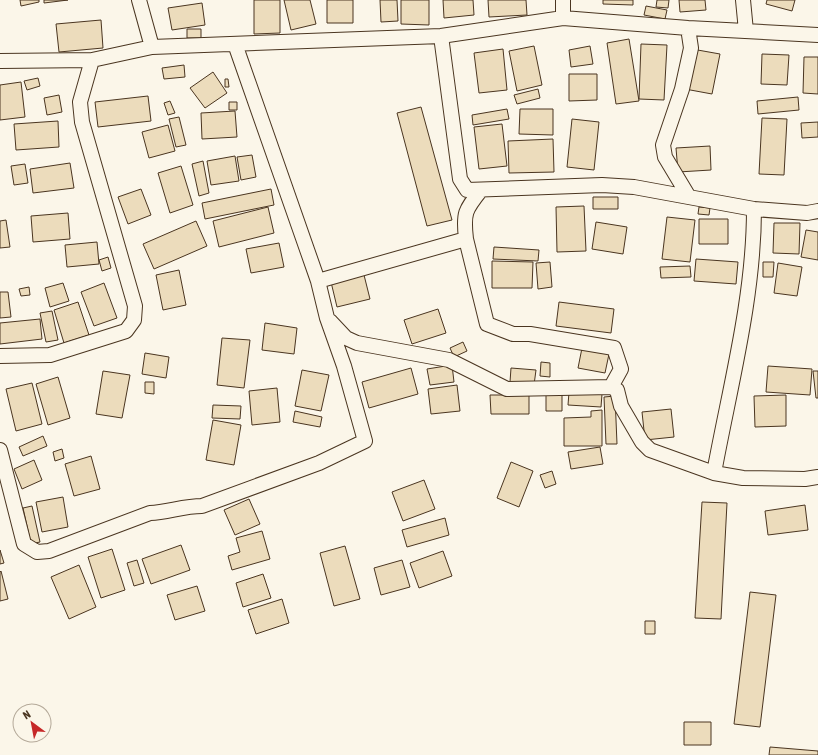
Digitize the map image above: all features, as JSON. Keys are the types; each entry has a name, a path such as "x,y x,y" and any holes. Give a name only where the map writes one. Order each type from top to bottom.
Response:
{"street":[{"path":"139,0 152,47"},
{"path":"563,0 564,18"},
{"path":"743,0 746,31"},
{"path":"0,61 92,60 152,47 441,36 564,18 688,28 818,35"},
{"path":"688,28 690,48 682,89 663,145 665,156 689,197"},
{"path":"441,36 460,179 467,190 602,185 634,187 754,209 807,212 818,211"},
{"path":"0,450 24,544 38,552 49,551 150,512 163,512 187,506 202,506 319,463 365,441 344,366 327,318 318,281 235,44"},
{"path":"0,356 50,355 126,331 134,320 135,306 82,122 80,102 92,60"},
{"path":"481,190 467,208 464,223 466,239 487,324 513,334 530,334 614,348 621,369 611,387"},
{"path":"714,473 750,280 754,240 754,209"},
{"path":"318,281 466,239"},
{"path":"327,318 346,338 357,343 448,360 507,389 611,387 617,390 621,406 642,442 650,450 714,473 743,478 805,479 818,477"}],"building":[{"path":"20,0 39,0 39,2 21,6"},
{"path":"44,0 68,0 44,3"},
{"path":"254,0 280,0 280,33 254,34"},
{"path":"284,0 310,0 316,24 291,30"},
{"path":"327,0 353,0 353,23 327,23"},
{"path":"380,0 397,0 398,21 381,22"},
{"path":"401,0 429,0 429,25 401,24"},
{"path":"443,0 473,0 474,15 444,18"},
{"path":"488,0 526,0 527,15 489,17"},
{"path":"603,0 633,0 633,5 603,4"},
{"path":"657,0 669,0 668,8 656,7"},
{"path":"679,0 705,0 706,10 680,12"},
{"path":"767,0 795,0 792,11 766,4"},
{"path":"202,3 205,25 172,30 168,8"},
{"path":"646,6 667,10 665,19 644,15"},
{"path":"101,20 103,48 59,52 56,24"},
{"path":"187,29 201,29 201,38 187,38"},
{"path":"629,39 639,101 616,104 607,43"},
{"path":"641,44 667,45 664,100 639,99"},
{"path":"534,46 542,85 517,91 509,51"},
{"path":"590,46 593,64 571,67 569,50"},
{"path":"503,49 507,90 479,93 474,53"},
{"path":"692,49 720,54 712,94 685,89"},
{"path":"762,54 789,55 787,85 761,84"},
{"path":"804,57 818,57 818,94 803,93"},
{"path":"184,65 185,77 164,79 162,68"},
{"path":"213,72 227,93 205,108 190,88"},
{"path":"569,74 597,74 597,100 569,101"},
{"path":"38,78 40,86 27,90 24,81"},
{"path":"225,79 228,79 229,87 225,87"},
{"path":"21,82 25,117 0,120 0,85"},
{"path":"538,89 540,98 517,104 514,95"},
{"path":"59,95 62,112 47,115 44,98"},
{"path":"148,96 151,121 98,127 95,102"},
{"path":"798,97 799,110 758,114 757,101"},
{"path":"170,101 175,113 168,115 164,103"},
{"path":"229,102 237,102 237,110 229,110"},
{"path":"421,107 452,220 427,226 397,113"},
{"path":"507,109 509,119 473,125 472,115"},
{"path":"520,109 553,109 553,135 519,134"},
{"path":"235,111 237,137 202,139 201,113"},
{"path":"179,117 186,145 176,147 169,119"},
{"path":"762,118 787,119 784,175 759,174"},
{"path":"572,119 599,122 594,170 567,167"},
{"path":"58,121 59,147 16,150 14,124"},
{"path":"818,122 818,137 802,138 801,123"},
{"path":"502,124 507,166 479,169 474,127"},
{"path":"168,125 175,151 149,158 142,132"},
{"path":"553,139 554,172 509,173 508,141"},
{"path":"710,146 711,170 678,172 676,148"},
{"path":"252,155 256,177 241,180 237,157"},
{"path":"235,156 239,181 211,185 207,161"},
{"path":"203,161 209,193 199,196 192,164"},
{"path":"70,163 74,188 33,193 30,169"},
{"path":"25,164 28,183 14,185 11,166"},
{"path":"181,166 193,205 170,213 158,173"},
{"path":"141,189 151,215 128,224 118,197"},
{"path":"271,189 274,205 205,219 202,203"},
{"path":"593,197 618,197 618,209 593,209"},
{"path":"584,206 586,251 557,252 556,207"},
{"path":"268,207 274,233 219,247 213,221"},
{"path":"699,207 710,208 709,215 698,214"},
{"path":"68,213 70,239 33,242 31,216"},
{"path":"667,217 695,220 690,262 662,259"},
{"path":"699,219 728,219 728,244 699,244"},
{"path":"6,220 10,247 0,248 0,221"},
{"path":"196,221 207,246 154,269 143,244"},
{"path":"596,222 627,227 623,254 592,249"},
{"path":"774,223 800,223 799,254 773,253"},
{"path":"806,230 818,232 818,260 801,257"},
{"path":"97,242 99,264 67,267 65,245"},
{"path":"279,243 284,267 251,273 246,249"},
{"path":"494,247 539,250 538,261 493,259"},
{"path":"108,257 111,268 102,271 99,260"},
{"path":"696,259 738,262 736,284 694,281"},
{"path":"492,261 533,262 532,288 492,288"},
{"path":"550,262 552,287 538,289 536,263"},
{"path":"763,262 774,262 773,277 763,277"},
{"path":"778,263 802,267 797,296 774,293"},
{"path":"690,266 691,277 661,278 660,267"},
{"path":"179,270 186,305 163,310 156,275"},
{"path":"364,275 370,299 337,307 331,282"},
{"path":"63,283 69,301 50,307 45,288"},
{"path":"104,283 117,318 94,326 81,292"},
{"path":"29,287 30,295 21,296 19,289"},
{"path":"0,292 8,292 11,317 0,318"},
{"path":"78,302 89,335 64,343 54,310"},
{"path":"559,302 614,309 611,333 556,326"},
{"path":"438,309 446,333 412,344 404,320"},
{"path":"52,311 58,340 46,342 40,313"},
{"path":"40,319 42,339 0,344 0,323"},
{"path":"265,323 297,328 294,354 262,350"},
{"path":"222,338 250,340 244,388 217,385"},
{"path":"463,342 467,351 454,357 450,348"},
{"path":"582,348 609,354 605,373 578,368"},
{"path":"145,353 169,357 166,378 142,374"},
{"path":"541,362 550,363 550,377 540,376"},
{"path":"452,365 454,382 430,385 427,369"},
{"path":"768,366 812,369 810,395 766,392"},
{"path":"411,368 418,394 369,408 362,382"},
{"path":"511,368 536,370 534,385 510,382"},
{"path":"302,370 329,375 321,411 295,406"},
{"path":"103,371 130,375 122,418 96,414"},
{"path":"813,371 818,371 818,398 816,398"},
{"path":"58,377 70,418 48,425 36,384"},
{"path":"145,382 154,382 154,394 145,393"},
{"path":"32,383 42,424 16,431 6,389"},
{"path":"457,385 460,411 431,414 428,389"},
{"path":"277,388 280,422 252,425 249,391"},
{"path":"569,392 602,394 601,407 568,405"},
{"path":"490,395 529,395 529,414 491,414"},
{"path":"546,395 562,395 562,411 546,411"},
{"path":"786,395 786,426 755,427 754,396"},
{"path":"615,396 617,444 606,444 604,397"},
{"path":"213,405 241,406 240,419 212,418"},
{"path":"671,409 674,437 645,440 642,412"},
{"path":"602,410 602,446 564,446 564,418 591,417 591,411"},
{"path":"295,411 322,417 320,427 293,422"},
{"path":"213,420 241,425 234,465 206,460"},
{"path":"43,436 47,446 23,456 19,447"},
{"path":"600,447 603,464 571,469 568,452"},
{"path":"62,449 64,458 55,461 53,452"},
{"path":"91,456 100,489 74,496 65,464"},
{"path":"34,460 42,480 22,489 14,469"},
{"path":"511,462 533,471 519,507 497,498"},
{"path":"552,471 556,484 545,488 540,475"},
{"path":"424,480 435,509 403,521 392,492"},
{"path":"63,497 68,527 42,532 36,502"},
{"path":"249,499 260,524 235,535 224,510"},
{"path":"702,502 727,503 721,619 695,618"},
{"path":"805,505 808,530 768,535 765,511"},
{"path":"32,506 40,542 31,544 23,508"},
{"path":"445,518 449,535 407,547 402,530"},
{"path":"262,531 270,559 232,570 228,556 240,552 236,538"},
{"path":"181,545 190,570 151,584 142,559"},
{"path":"345,546 360,599 334,606 320,553"},
{"path":"112,549 125,590 101,598 88,557"},
{"path":"0,550 4,563 0,564"},
{"path":"443,551 452,576 419,588 410,563"},
{"path":"137,560 144,583 134,586 127,563"},
{"path":"402,560 410,587 381,595 374,568"},
{"path":"79,565 96,607 69,619 51,577"},
{"path":"1,571 8,599 0,601 0,572"},
{"path":"263,574 271,598 243,607 236,583"},
{"path":"197,586 205,611 175,620 167,595"},
{"path":"750,592 776,595 760,727 734,724"},
{"path":"282,599 289,623 256,634 248,610"},
{"path":"645,621 655,621 655,634 645,634"},
{"path":"684,722 711,722 711,745 684,745"},
{"path":"770,747 818,751 818,755 769,755"}]}
